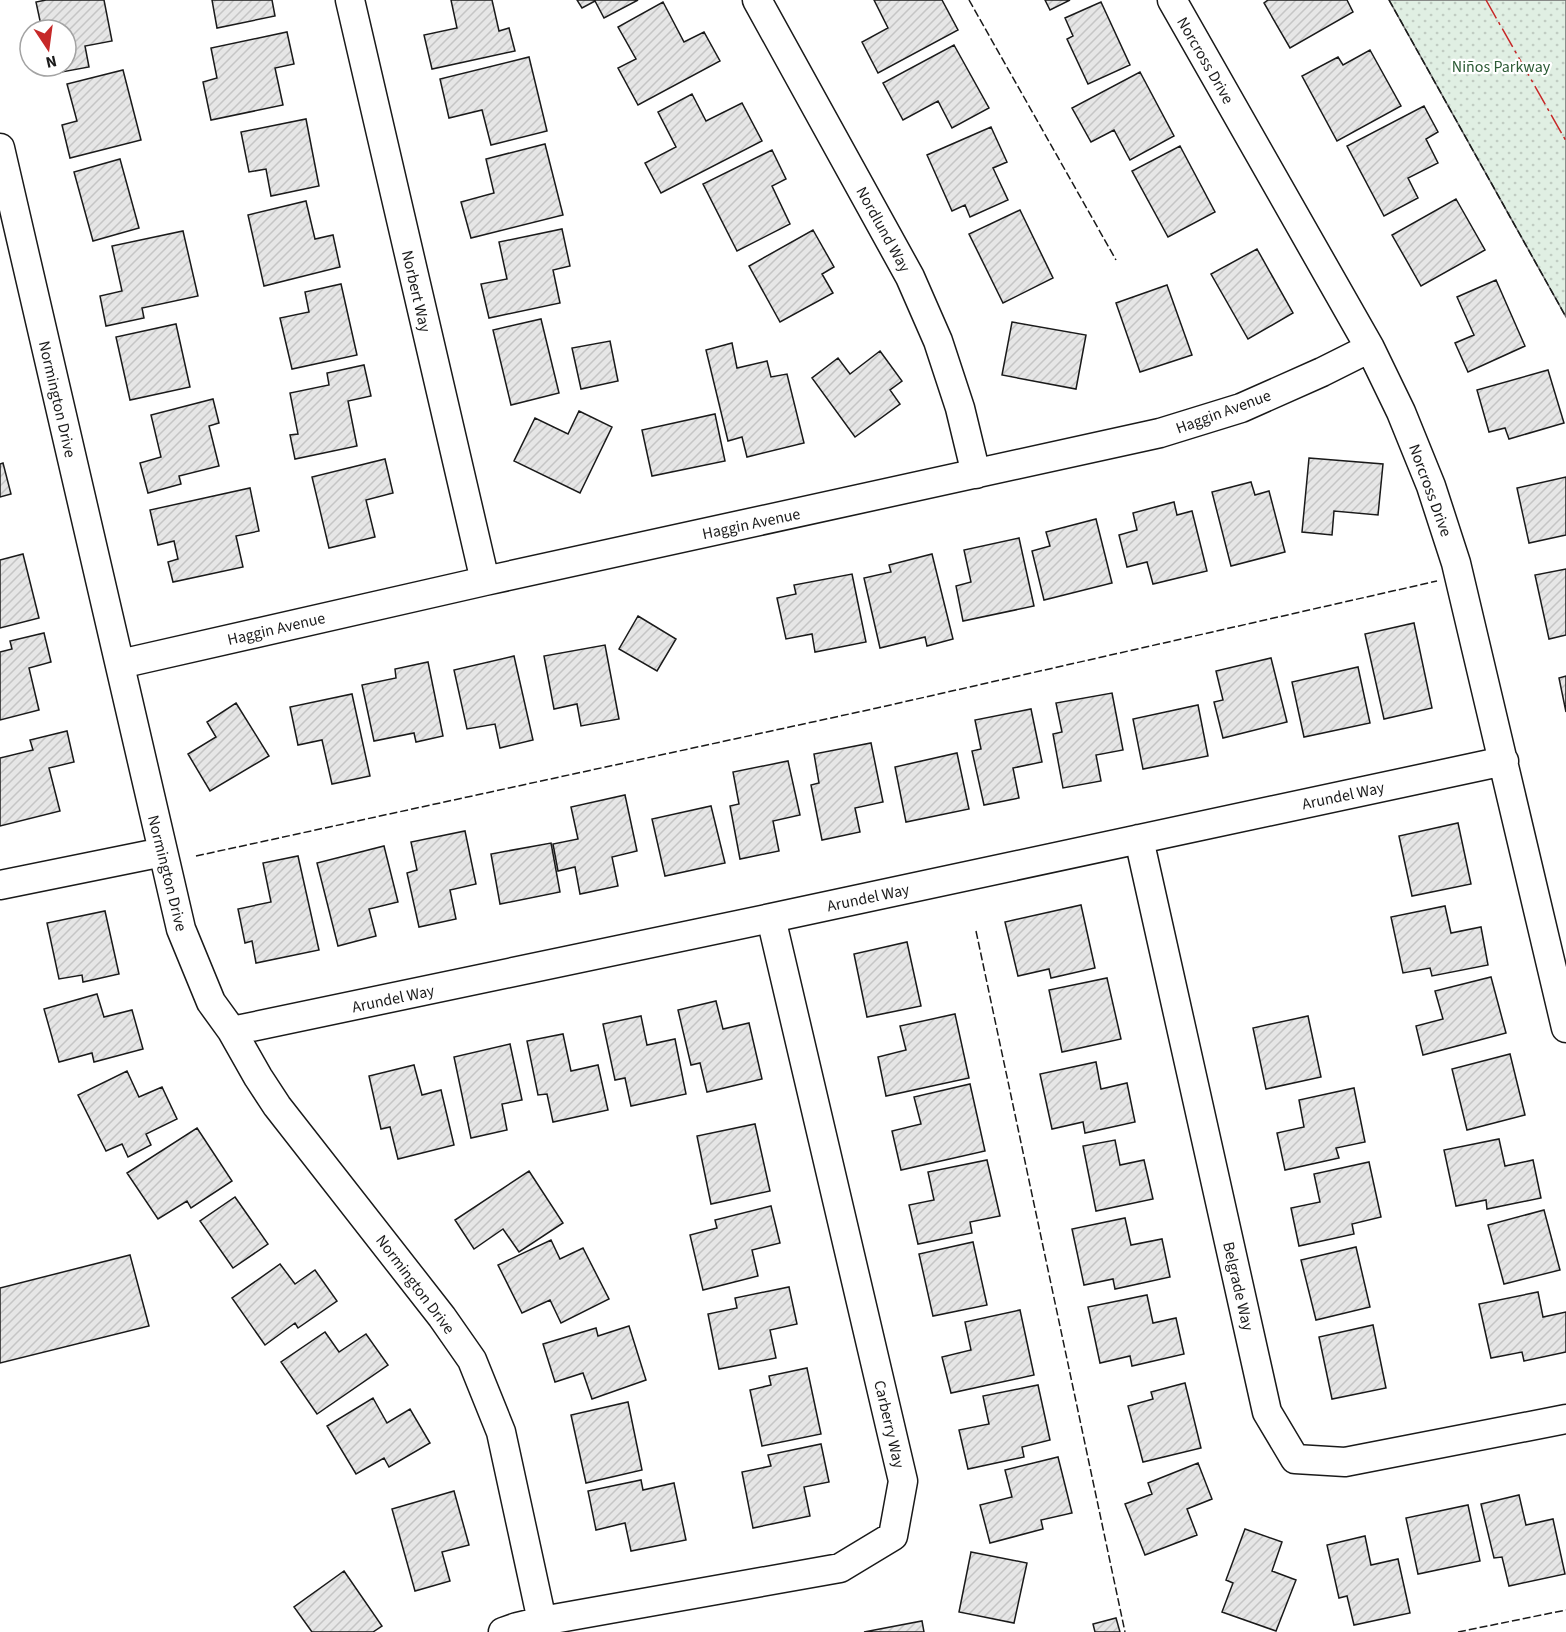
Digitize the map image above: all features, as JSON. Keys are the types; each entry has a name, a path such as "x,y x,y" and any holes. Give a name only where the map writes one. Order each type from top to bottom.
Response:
{"street":[{"name":"Norbert Way","path":"350,0 484,581"},
{"name":"Nordlund Way","path":"757,0 910,277 942,352 960,408 976,474"},
{"name":"Norcross Drive","path":"1172,0 1370,348 1401,412 1431,486 1456,562 1566,1028"},
{"name":"Normington Drive","path":"0,148 181,929 211,1002 232,1031 277,1106 442,1317 472,1360 501,1432 542,1621"},
{"name":"Haggin Avenue","path":"120,664 484,581 1160,433 1241,408 1370,348"},
{"name":"Arundel Way","path":"232,1031 1504,761"},
{"name":"Belgrade Way","path":"1139,839 1267,1412 1295,1459 1345,1462 1566,1419"},
{"path":"0,885 163,852"},
{"name":"Carberry Way","path":"502,1632 542,1621 840,1568 893,1536 903,1481 771,918"}],"green space":[{"name":"Niños Parkway","path":"1389,0 1566,0 1566,317"}],"building":[{"path":"104,0 112,41 85,46 89,67 78,69 78,18 39,18 36,2"},
{"path":"212,0 272,0 275,16 217,28"},
{"path":"451,0 492,0 499,31 509,28 515,51 432,69 424,35 457,28"},
{"path":"577,0 638,0 604,18 595,1 582,8"},
{"path":"874,0 942,0 958,30 878,73 862,42 888,28"},
{"path":"1045,0 1070,0 1050,10"},
{"path":"1268,0 1347,0 1353,12 1290,48 1264,3"},
{"path":"663,2 684,42 704,32 720,61 638,105 618,68 636,59 618,27"},
{"path":"1101,2 1130,65 1088,84 1067,39 1073,36 1065,18"},
{"path":"287,32 294,64 275,68 283,105 211,120 203,82 217,78 211,48"},
{"path":"954,45 989,108 952,128 938,101 903,120 883,83"},
{"path":"1370,50 1401,106 1337,141 1302,76 1338,57 1343,65"},
{"path":"529,57 547,131 491,145 482,110 449,118 440,79"},
{"path":"123,70 141,140 70,158 62,125 77,121 67,84"},
{"path":"1140,72 1174,136 1130,160 1114,130 1091,142 1072,108"},
{"path":"692,94 706,121 742,103 762,141 661,193 645,163 676,147 658,112"},
{"path":"1424,106 1438,132 1426,139 1438,163 1408,178 1418,198 1384,216 1347,146"},
{"path":"306,119 319,186 271,196 266,169 249,172 241,132"},
{"path":"991,127 1007,162 993,168 1008,200 970,217 965,205 952,211 927,155"},
{"path":"545,144 563,215 471,238 461,202 494,193 486,159"},
{"path":"1180,146 1215,212 1168,237 1132,171"},
{"path":"772,150 786,179 772,186 790,224 737,251 703,184"},
{"path":"120,159 139,228 93,241 74,172"},
{"path":"1456,199 1485,250 1421,286 1392,235"},
{"path":"306,201 315,239 333,235 340,267 264,286 248,215"},
{"path":"1020,210 1053,278 1003,303 969,234"},
{"path":"562,229 570,266 553,270 560,303 489,318 481,284 507,279 499,242"},
{"path":"813,230 834,267 822,274 833,293 780,322 749,266"},
{"path":"183,231 198,296 142,308 144,318 106,326 100,296 122,291 112,246"},
{"path":"1257,249 1293,313 1248,339 1211,274"},
{"path":"1496,280 1525,346 1468,372 1455,343 1474,335 1457,297"},
{"path":"341,284 357,355 292,369 280,318 309,312 305,292"},
{"path":"1167,285 1192,355 1140,372 1116,303"},
{"path":"541,319 559,393 511,405 493,330"},
{"path":"1012,322 1086,335 1076,389 1002,375"},
{"path":"176,324 190,387 130,400 116,337"},
{"path":"610,341 618,381 581,389 572,348"},
{"path":"732,343 737,368 767,361 771,377 787,374 804,443 747,457 742,437 728,441 706,350"},
{"path":"880,351 902,381 890,390 900,404 855,437 812,378 838,358 850,374"},
{"path":"364,365 371,396 348,401 357,446 295,459 290,435 298,434 290,393 329,385 327,373"},
{"path":"1548,370 1564,423 1509,439 1505,428 1489,432 1477,390"},
{"path":"213,399 219,423 209,426 219,466 179,476 181,484 148,493 140,463 161,457 151,415"},
{"path":"579,411 612,427 580,493 514,461 535,418 568,434"},
{"path":"715,414 725,461 652,476 642,430"},
{"path":"1309,458 1383,464 1378,515 1334,511 1332,535 1302,532"},
{"path":"385,459 393,493 366,500 375,537 329,548 312,477"},
{"path":"3,463 11,494 0,497 0,464"},
{"path":"1566,477 1566,535 1529,543 1517,488"},
{"path":"1251,482 1255,495 1269,491 1285,552 1231,566 1212,492"},
{"path":"250,488 259,531 236,536 243,567 173,582 168,562 178,559 174,541 158,545 150,510"},
{"path":"1174,502 1177,515 1192,511 1207,571 1153,584 1147,562 1127,567 1119,535 1137,530 1133,513"},
{"path":"1096,519 1112,583 1044,600 1032,551 1050,546 1046,532"},
{"path":"1019,538 1034,606 963,621 956,586 971,582 964,550"},
{"path":"23,554 39,618 0,628 0,560"},
{"path":"932,554 953,639 927,646 925,637 880,648 864,578 891,572 889,565"},
{"path":"1566,569 1566,635 1549,639 1535,575"},
{"path":"852,574 866,642 815,652 812,634 786,639 777,598 796,594 794,585"},
{"path":"638,616 676,639 657,671 619,649"},
{"path":"1414,623 1432,708 1384,719 1365,634"},
{"path":"44,633 51,662 29,668 39,710 0,720 0,652 12,649 10,641"},
{"path":"605,645 619,719 581,726 577,704 554,709 544,656"},
{"path":"514,656 533,740 500,748 495,724 467,729 454,670"},
{"path":"1271,658 1287,722 1223,738 1214,702 1223,700 1216,671"},
{"path":"428,662 443,736 416,742 414,733 374,741 362,685 396,678 395,669"},
{"path":"1358,667 1370,723 1304,737 1292,682"},
{"path":"1566,676 1566,712 1559,678"},
{"path":"1112,693 1123,750 1096,755 1101,781 1063,788 1053,734 1062,732 1056,703"},
{"path":"352,694 370,776 332,784 322,740 298,745 290,707"},
{"path":"236,703 269,756 210,791 188,754 216,737 207,722"},
{"path":"1198,705 1208,756 1143,769 1133,719"},
{"path":"1031,709 1042,762 1013,768 1019,798 984,805 972,751 981,749 975,720"},
{"path":"67,731 74,762 49,768 60,811 0,826 0,758 33,750 30,740"},
{"path":"871,743 883,802 855,808 860,832 822,840 811,785 819,783 814,754"},
{"path":"957,753 969,809 906,822 895,767"},
{"path":"788,761 800,815 773,821 779,851 740,859 730,806 739,804 733,772"},
{"path":"625,795 637,851 612,857 618,886 580,894 575,867 558,871 553,844 578,839 571,807"},
{"path":"711,806 725,863 665,876 652,819"},
{"path":"1458,823 1471,884 1412,896 1399,836"},
{"path":"465,831 476,884 450,890 456,919 419,927 407,873 417,870 411,842"},
{"path":"551,843 560,892 500,904 491,854"},
{"path":"384,846 398,902 369,909 376,936 338,946 317,863"},
{"path":"298,856 319,950 256,963 252,941 245,943 238,909 271,902 263,863"},
{"path":"1081,905 1095,968 1051,978 1049,969 1018,976 1005,922"},
{"path":"1445,906 1451,933 1481,927 1488,965 1432,976 1430,968 1403,973 1391,917"},
{"path":"105,911 119,974 83,982 82,975 59,979 47,923"},
{"path":"907,942 921,1006 867,1017 854,954"},
{"path":"1491,977 1506,1033 1423,1055 1416,1026 1443,1019 1435,991"},
{"path":"1107,978 1121,1039 1062,1052 1049,990"},
{"path":"97,994 104,1017 132,1010 143,1049 94,1062 92,1053 59,1062 44,1009"},
{"path":"716,1001 723,1029 749,1023 762,1079 707,1092 700,1063 691,1065 678,1010"},
{"path":"955,1014 969,1078 886,1096 878,1057 906,1050 900,1026"},
{"path":"641,1016 647,1045 675,1039 686,1094 631,1106 625,1078 615,1080 603,1024"},
{"path":"1308,1016 1321,1077 1266,1089 1253,1028"},
{"path":"563,1034 571,1071 598,1065 608,1110 553,1122 547,1094 538,1095 527,1041"},
{"path":"510,1044 522,1100 502,1104 507,1130 471,1138 454,1057"},
{"path":"1510,1054 1525,1115 1467,1130 1452,1069"},
{"path":"1096,1062 1101,1089 1127,1083 1135,1122 1085,1133 1083,1122 1052,1129 1040,1074"},
{"path":"414,1065 422,1095 441,1090 454,1145 398,1159 390,1127 381,1129 369,1076"},
{"path":"127,1071 139,1097 162,1087 177,1119 146,1134 151,1145 128,1157 122,1144 106,1151 78,1095"},
{"path":"970,1084 985,1151 901,1170 892,1131 921,1124 914,1097"},
{"path":"1354,1088 1365,1142 1336,1148 1339,1158 1285,1170 1277,1133 1304,1127 1299,1100"},
{"path":"755,1124 770,1191 711,1204 697,1136"},
{"path":"197,1128 232,1181 191,1208 187,1201 158,1219 127,1173"},
{"path":"1499,1139 1505,1166 1533,1160 1541,1198 1487,1209 1486,1200 1456,1206 1444,1150"},
{"path":"1115,1140 1120,1165 1144,1160 1153,1199 1096,1211 1083,1146"},
{"path":"987,1160 1000,1216 970,1222 972,1233 918,1244 909,1205 934,1200 928,1172"},
{"path":"1369,1162 1381,1217 1352,1224 1354,1234 1299,1246 1291,1208 1320,1202 1314,1174"},
{"path":"529,1171 563,1223 519,1252 503,1229 474,1249 455,1220"},
{"path":"235,1197 268,1244 233,1268 200,1221"},
{"path":"771,1206 780,1243 752,1250 758,1276 703,1290 690,1235 717,1228 715,1220"},
{"path":"1544,1210 1560,1270 1504,1284 1488,1225"},
{"path":"1125,1218 1131,1245 1162,1239 1170,1277 1115,1289 1113,1279 1084,1285 1072,1229"},
{"path":"551,1240 560,1259 583,1248 609,1299 561,1323 550,1300 522,1313 498,1265"},
{"path":"973,1242 987,1305 933,1316 919,1254"},
{"path":"1356,1247 1370,1307 1316,1320 1301,1260"},
{"path":"130,1255 149,1326 0,1363 0,1288"},
{"path":"280,1264 295,1284 315,1270 337,1301 298,1328 295,1323 265,1345 232,1298"},
{"path":"789,1287 797,1324 770,1330 776,1358 719,1369 708,1314 737,1308 735,1298"},
{"path":"1538,1292 1543,1317 1566,1312 1566,1352 1524,1361 1522,1352 1491,1358 1479,1304"},
{"path":"1147,1295 1153,1323 1176,1318 1184,1354 1132,1366 1130,1356 1100,1363 1088,1307"},
{"path":"1020,1310 1034,1375 951,1393 942,1357 971,1350 965,1322"},
{"path":"1373,1325 1386,1388 1332,1399 1319,1337"},
{"path":"629,1326 646,1380 592,1399 583,1373 555,1382 543,1344 596,1328 598,1336"},
{"path":"325,1332 339,1352 366,1334 388,1365 317,1414 281,1362"},
{"path":"807,1368 821,1434 762,1446 750,1390 771,1385 769,1376"},
{"path":"1185,1383 1201,1448 1143,1462 1128,1406 1153,1399 1151,1392"},
{"path":"1038,1385 1050,1440 1022,1447 1024,1457 968,1469 959,1430 989,1424 983,1396"},
{"path":"373,1398 387,1423 410,1409 430,1443 389,1467 384,1458 356,1474 327,1426"},
{"path":"628,1402 642,1470 586,1483 571,1415"},
{"path":"821,1444 829,1482 804,1487 810,1516 753,1528 742,1472 771,1466 768,1455"},
{"path":"1058,1457 1072,1513 1041,1520 1043,1529 990,1543 980,1505 1012,1497 1005,1470"},
{"path":"1198,1463 1212,1499 1187,1509 1197,1535 1145,1555 1125,1504 1152,1494 1148,1483"},
{"path":"641,1480 643,1490 674,1483 686,1540 631,1551 625,1523 596,1530 588,1491"},
{"path":"454,1491 469,1545 442,1552 450,1581 415,1591 392,1509"},
{"path":"1519,1495 1526,1525 1553,1519 1565,1574 1509,1586 1502,1557 1494,1558 1481,1504"},
{"path":"1468,1505 1480,1561 1418,1574 1406,1518"},
{"path":"1245,1529 1282,1542 1272,1571 1296,1580 1276,1631 1222,1612 1233,1583 1226,1580"},
{"path":"1365,1536 1371,1565 1398,1559 1410,1613 1354,1625 1347,1596 1339,1598 1327,1545"},
{"path":"971,1552 1027,1563 1014,1623 959,1612"},
{"path":"344,1571 382,1626 373,1632 312,1632 294,1607"},
{"path":"1116,1618 1120,1632 1095,1632 1093,1624"},
{"path":"922,1621 924,1632 864,1632"}],"fence":[{"path":"969,0 1116,260"},
{"path":"1389,0 1566,317"},
{"path":"196,856 877,708 1437,581"},
{"path":"976,931 1125,1632"},
{"path":"1458,1632 1566,1610"}],"power":[{"path":"1486,0 1566,141"}]}
